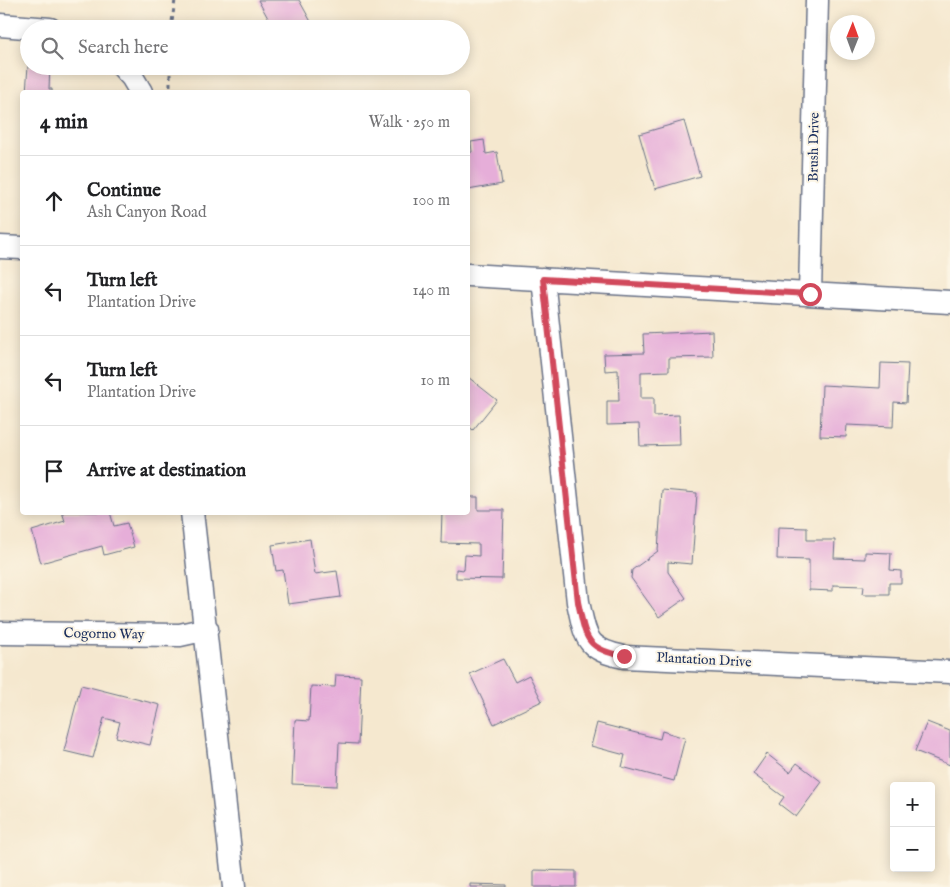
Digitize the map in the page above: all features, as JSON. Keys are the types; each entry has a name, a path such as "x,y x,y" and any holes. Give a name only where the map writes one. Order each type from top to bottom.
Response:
{"street":[{"name":"Brush Drive","path":"810,294 817,0"},
{"path":"0,25 20,27"},
{"path":"130,75 140,90"},
{"path":"0,247 20,248"},
{"path":"470,275 950,302"},
{"name":"Plantation Drive","path":"543,279 578,602 584,630 589,640 601,652 624,656 950,672"},
{"path":"192,515 207,629 234,887"},
{"name":"Cogorno Way","path":"0,633 180,635 207,629"}],"path":[{"path":"172,20 175,0"},
{"path":"170,75 170,90"}],"building":[{"path":"258,0 299,0 310,20 269,20"},
{"path":"27,75 50,75 49,89 52,90 26,90"},
{"path":"684,121 700,176 655,189 639,134"},
{"path":"484,140 486,154 497,152 502,184 470,190 471,142"},
{"path":"712,331 713,357 669,358 669,371 641,372 641,398 654,398 654,416 679,415 680,445 640,446 639,424 607,425 607,401 619,401 618,370 605,371 604,354 644,353 643,334"},
{"path":"881,363 908,364 906,403 894,402 893,427 847,425 846,437 820,436 822,385 880,388"},
{"path":"470,379 497,400 473,430 470,428"},
{"path":"662,490 697,493 692,564 668,562 668,572 686,598 659,617 631,578 632,570 658,551"},
{"path":"470,497 478,497 478,510 504,510 502,579 456,578 456,569 464,570 465,555 479,556 479,544 441,543 442,515 470,515"},
{"path":"63,515 111,515 114,526 127,523 134,547 104,555 102,546 41,563 32,531 65,521"},
{"path":"778,527 807,528 807,540 835,540 834,558 865,559 865,552 891,553 890,570 901,571 901,583 889,583 889,594 863,594 864,586 833,585 833,591 809,590 809,560 777,559"},
{"path":"310,539 315,574 337,571 341,597 288,604 283,570 276,571 272,545"},
{"path":"503,659 515,682 529,675 542,701 494,724 470,674"},
{"path":"336,675 361,676 358,744 339,743 337,786 292,784 295,720 309,721 311,686 335,687"},
{"path":"81,685 160,705 150,745 116,737 120,722 104,718 93,758 64,751"},
{"path":"927,722 950,731 950,765 915,751"},
{"path":"597,723 660,739 662,731 685,738 674,781 622,767 625,755 591,746"},
{"path":"767,754 790,772 797,763 822,782 796,817 779,804 784,797 753,774"},
{"path":"534,870 576,871 576,887 534,887"},
{"path":"470,884 506,885 506,887 470,887"}],"route":[{"path":"624,656 601,652 589,640 584,630 578,602 550,360 543,279 810,294"}]}
